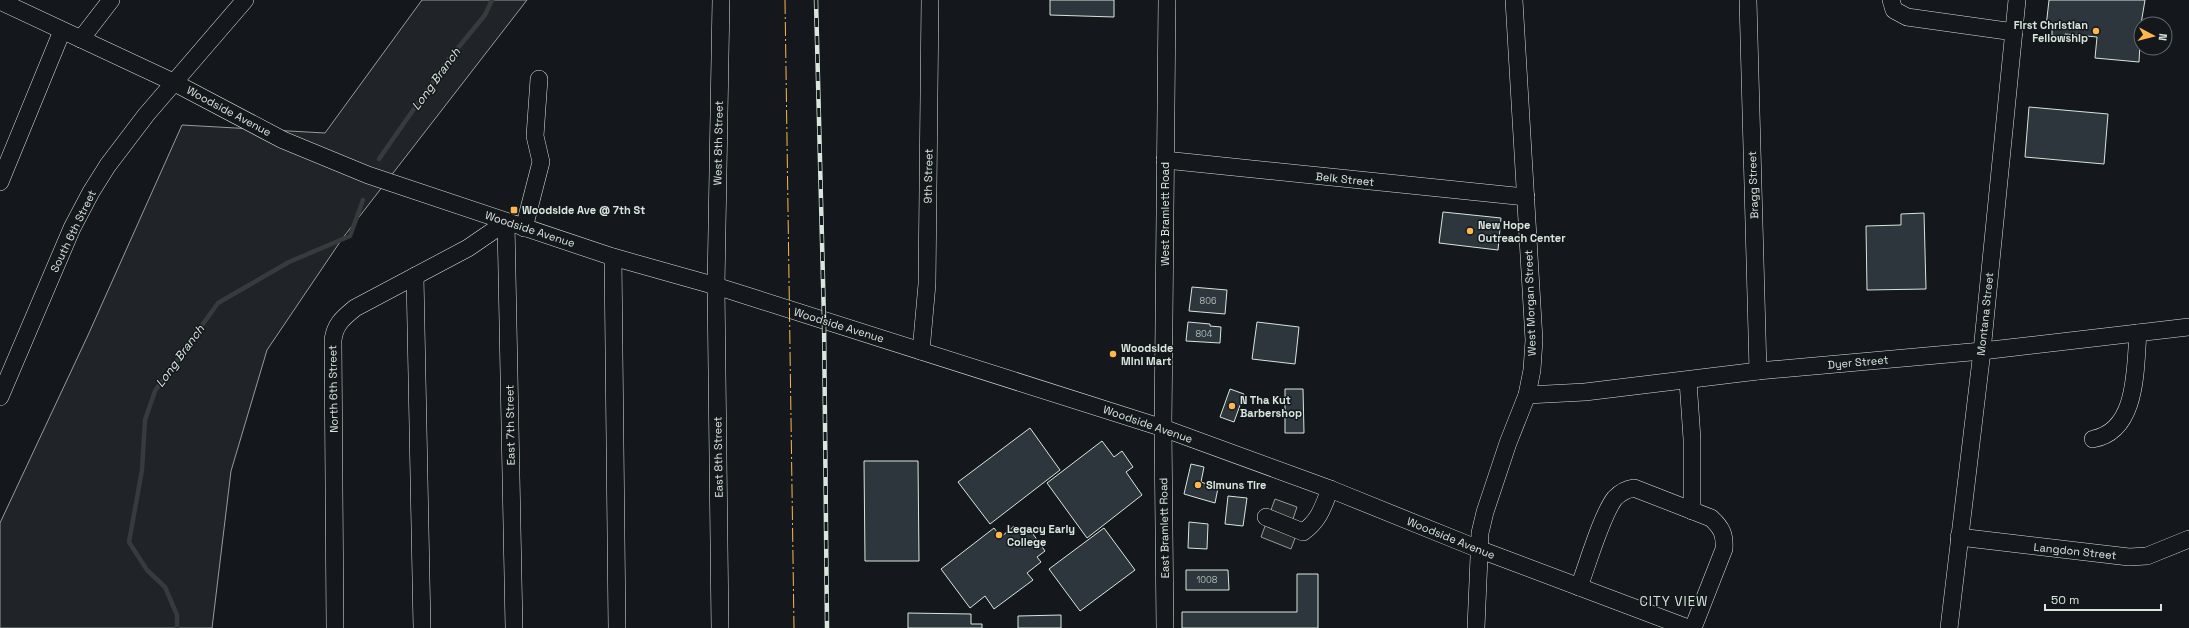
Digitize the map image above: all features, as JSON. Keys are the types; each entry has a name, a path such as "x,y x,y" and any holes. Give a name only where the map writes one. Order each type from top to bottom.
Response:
{"street":[{"path":"80,39 111,0"},
{"name":"South 6th Street","path":"0,397 72,228 91,192 108,165 173,82 245,0"},
{"name":"West 8th Street","path":"716,286 721,0"},
{"name":"9th Street","path":"921,351 927,284 930,0"},
{"name":"West Bramlett Road","path":"1163,428 1167,0"},
{"name":"West Morgan Street","path":"1476,628 1477,581 1481,550 1480,533 1485,512 1508,443 1527,395 1532,370 1534,340 1514,0"},
{"name":"Bragg Street","path":"1748,0 1758,371"},
{"path":"1891,0 1894,10 1907,17 2014,32"},
{"name":"Montana Street","path":"1949,628 1982,351 2017,0"},
{"name":"Woodside Avenue","path":"0,2 173,82 283,140 368,175 614,257 716,286 1163,428 1330,489 1481,550 1688,628"},
{"path":"0,182 62,31"},
{"path":"524,228 541,162 535,136 539,79"},
{"name":"Belk Street","path":"1165,160 1526,197"},
{"name":"North 6th Street","path":"335,628 334,331 341,319 355,308 468,248 506,222"},
{"name":"East 7th Street","path":"506,222 514,628"},
{"path":"614,257 617,628"},
{"path":"415,276 422,628"},
{"name":"East 8th Street","path":"716,286 720,628"},
{"name":"Dyer Street","path":"1527,395 1585,392 1688,381 1758,371 1982,351 2189,327"},
{"path":"2093,439 2101,437 2112,431 2122,418 2129,405 2134,379 2138,333"},
{"path":"1688,381 1692,439 1692,511"},
{"name":"East Bramlett Road","path":"1163,428 1165,628"},
{"path":"1579,587 1603,522 1615,498 1625,490 1634,488 1711,518 1721,526 1725,537 1724,549 1693,628"},
{"path":"1266,517 1303,532 1313,525 1317,519 1330,489"},
{"name":"Langdon Street","path":"1959,537 2129,557 2147,556 2189,539"}],"shaded area":[{"path":"422,0 527,0 342,239 267,350 231,471 212,628 0,628 0,523 89,333 182,125 325,133"},
{"path":"1275,499 1297,507 1293,519 1301,522 1291,549 1261,537"}],"building":[{"path":"1050,0 1114,0 1114,17 1050,15"},
{"name":"First Christian Fellowship","path":"2049,0 2145,0 2142,16 2133,16 2133,56 2139,56 2139,62 2095,58 2097,37 2065,34 2065,37 2052,35 2052,28 2046,27"},
{"path":"2029,107 2108,114 2104,164 2025,157"},
{"name":"New Hope Outreach Center","path":"1443,212 1501,218 1498,250 1439,243"},
{"path":"1924,213 1926,289 1867,290 1866,226 1901,225 1901,214"},
{"path":"1192,287 1227,290 1225,314 1189,311"},
{"path":"1188,322 1210,324 1210,326 1221,327 1220,343 1186,341"},
{"path":"1257,322 1299,327 1295,364 1252,359"},
{"name":"N Tha Kut Barbershop","path":"1230,389 1244,394 1234,422 1220,417"},
{"path":"1285,389 1303,389 1304,433 1285,433"},
{"path":"1030,428 1060,470 990,524 958,482"},
{"path":"1102,441 1114,457 1122,451 1133,467 1126,472 1142,495 1087,538 1047,483"},
{"path":"864,461 918,461 919,561 865,561"},
{"name":"Simuns Tire","path":"1191,464 1204,467 1201,482 1218,488 1215,503 1184,494"},
{"path":"1228,496 1247,498 1243,526 1225,524"},
{"path":"1189,522 1208,524 1207,549 1188,548"},
{"path":"1014,526 1020,533 1028,527 1045,551 1037,557 1041,562 1027,573 1033,580 994,609 985,596 970,608 941,569 994,528 1001,537"},
{"path":"1104,528 1135,570 1080,611 1049,569"},
{"path":"1186,570 1228,570 1229,590 1186,590"},
{"path":"1297,574 1318,574 1318,628 1182,628 1182,612 1297,612"},
{"path":"908,613 971,614 971,624 982,624 982,628 908,628"},
{"path":"1061,615 1061,628 1018,628 1018,616"}],"waterway":[{"name":"Long Branch","path":"379,159 448,60 485,15 492,0"},
{"name":"Long Branch","path":"177,628 177,615 165,587 147,570 129,542 142,470 145,420 155,391 218,303 289,262 350,236 363,200"}],"railway":[{"path":"816,0 824,321 827,628"}],"power":[{"path":"785,0 794,628"}],"place":[{"name":"First Christian Fellowship","path":"2096,31"},
{"name":"Woodside Ave @ 7th St","path":"514,210"},
{"name":"New Hope Outreach Center","path":"1470,231"},
{"name":"Woodside Mini Mart","path":"1113,354"},
{"name":"N Tha Kut Barbershop","path":"1232,406"},
{"name":"Simuns Tire","path":"1198,485"},
{"name":"Legacy Early College","path":"999,535"}],"district":[{"name":"CITY VIEW","path":"1674,601"}]}
